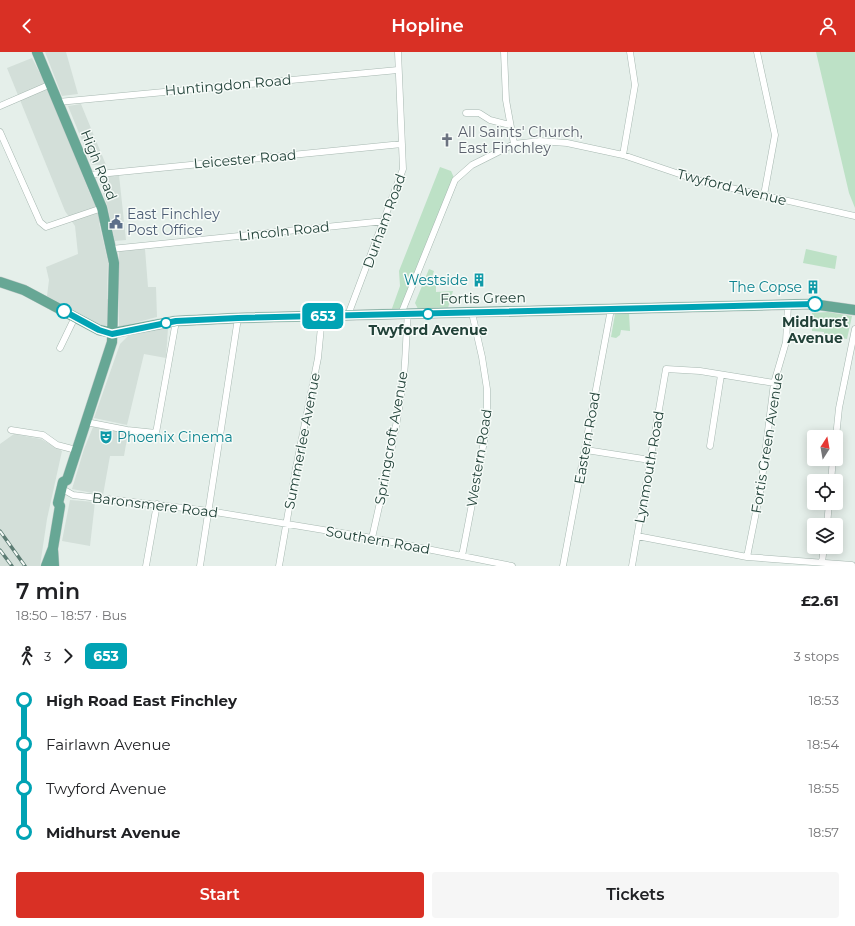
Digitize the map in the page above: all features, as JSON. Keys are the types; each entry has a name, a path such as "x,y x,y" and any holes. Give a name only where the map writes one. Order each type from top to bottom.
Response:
{"main road":[{"name":"High Road","path":"37,52 102,208 114,263 112,334 110,349 67,480 70,493 60,506"},
{"path":"0,282 31,293 99,330 112,334"},
{"name":"Fortis Green","path":"112,334 176,321 238,318 815,304 855,310"},
{"name":"High Road","path":"46,566 53,548 60,506 58,503 63,482 67,480"},
{"name":"High Road","path":"53,548 54,566"}],"street":[{"name":"Durham Road","path":"348,315 385,221 403,169 398,52"},
{"path":"504,52 506,100 514,144"},
{"path":"623,154 635,85 630,52"},
{"path":"757,52 775,135 764,195"},
{"name":"Huntingdon Road","path":"58,102 398,70"},
{"path":"0,106 51,84"},
{"path":"466,114 479,113 490,120 510,125"},
{"path":"0,132 40,222 46,227 102,208"},
{"name":"Twyford Avenue","path":"404,314 455,180 472,165 514,144 540,141 567,143 623,154 700,181 855,216"},
{"name":"Leicester Road","path":"89,175 402,144"},
{"name":"Lincoln Road","path":"111,249 385,221"},
{"name":"Fortis Green Avenue","path":"747,557 761,487 774,383 786,342 788,305"},
{"name":"Eastern Road","path":"563,566 586,450 610,309"},
{"name":"Western Road","path":"462,556 486,431 488,409 487,389 482,357 472,313"},
{"name":"Springcroft Avenue","path":"372,538 391,451 404,374 404,314"},
{"name":"Summerlee Avenue","path":"279,566 318,358 322,316"},
{"path":"60,348 76,317"},
{"path":"200,566 238,318"},
{"path":"86,422 127,430 156,433 176,321"},
{"path":"837,430 839,408 855,329"},
{"name":"Lynmouth Road","path":"632,566 666,368 700,371 721,375"},
{"path":"710,446 721,375 774,383"},
{"path":"11,430 43,435 57,445 76,450"},
{"path":"586,450 650,460"},
{"name":"Baronsmere Road","path":"70,493 209,511 244,518"},
{"path":"146,566 157,504"},
{"name":"Southern Road","path":"244,518 372,538 512,566"},
{"path":"637,536 747,557 822,562 852,566"},
{"path":"822,562 823,554"},
{"path":"476,566 478,559"}],"shaded area":[{"path":"45,52 66,52 78,94 62,96"},
{"path":"32,58 50,93 92,199 94,198 102,222 99,223 108,262 107,299 110,300 108,324 105,326 102,326 47,296 49,280 46,267 78,254 75,226 65,211 7,68"},
{"path":"81,104 106,165 92,165 68,106"},
{"path":"119,175 126,240 115,241 108,208 98,177"},
{"path":"145,249 148,287 156,287 157,317 119,327 119,251"},
{"path":"161,328 168,328 166,358 144,354 127,425 94,418 120,344 128,336"},
{"path":"93,427 128,433 124,456 110,456 103,495 72,489 84,449"},
{"path":"14,434 41,439 62,451 47,519 40,566 0,566 0,444"},
{"path":"70,500 95,502 90,546 62,541"}],"green space":[{"path":"816,52 855,52 855,208 849,193"},
{"path":"440,167 451,171 455,180 401,314 390,314 400,286 399,271"},
{"path":"806,249 837,256 835,269 803,263"},
{"path":"429,269 434,271 430,283 436,286 436,292 453,291 448,308 418,309 415,303"},
{"path":"828,312 852,316 847,339 824,335 824,332 812,331 812,313"},
{"path":"629,313 630,331 621,330 620,335 616,338 611,337 615,314"}],"railway":[{"path":"0,531 25,566"},
{"path":"0,550 12,566"}],"bus line":[{"name":"653","path":"64,311 99,330 112,334 176,321 238,318 596,309 678,309 815,304"}],"place":[{"name":"All Saints' Church, East Finchley","path":"447,140"},
{"name":"East Finchley Post Office","path":"116,222"},
{"name":"Westside","path":"479,280"},
{"name":"The Copse","path":"813,287"},
{"name":"Midhurst Avenue","path":"815,304"},
{"name":"Twyford Avenue","path":"428,314"},
{"name":"Phoenix Cinema","path":"106,437"}]}
